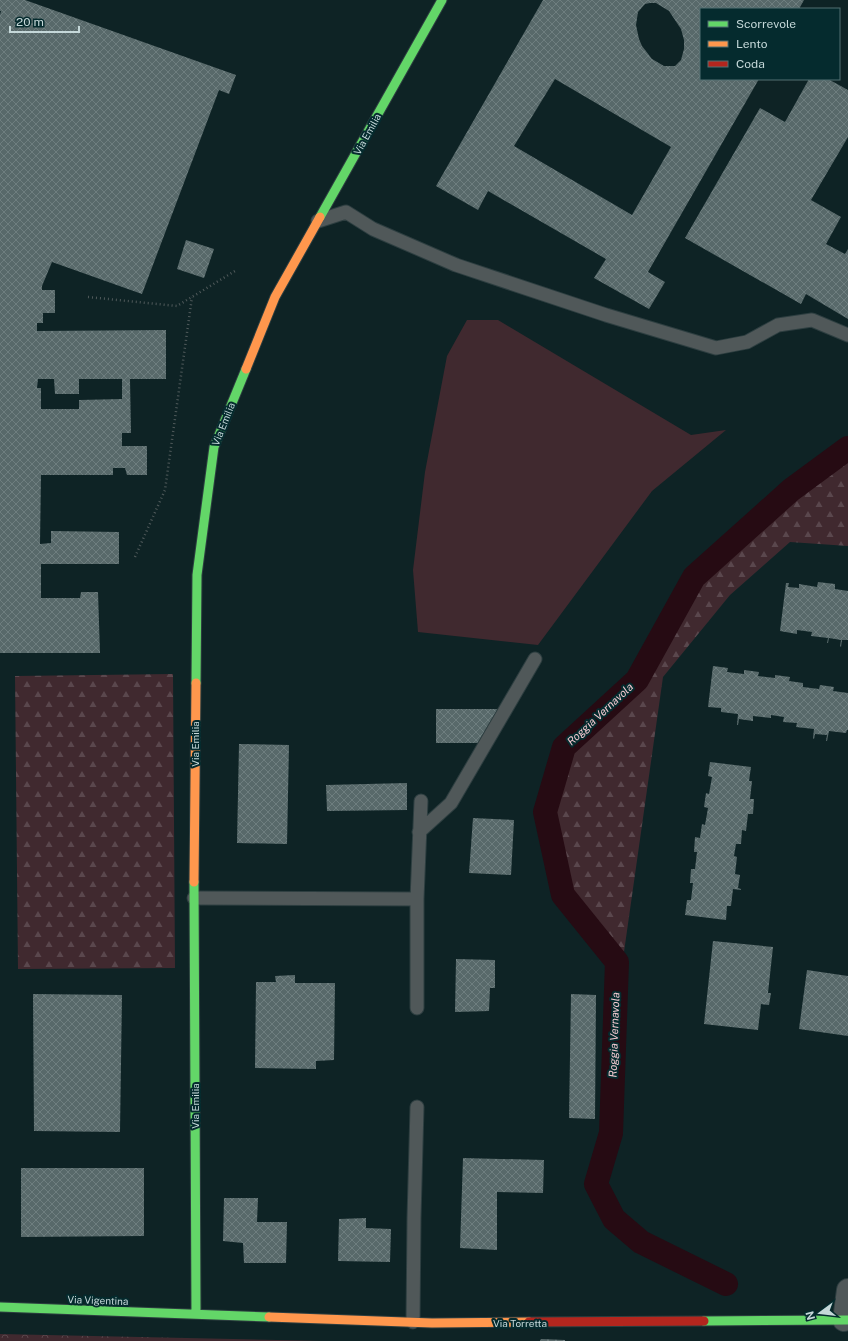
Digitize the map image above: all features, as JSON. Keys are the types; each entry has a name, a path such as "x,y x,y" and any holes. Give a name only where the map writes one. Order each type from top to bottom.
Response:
{"street":[{"name":"Via Emilia","path":"196,1314 194,898 197,575 214,447 276,297 442,0"},
{"name":"Via Torretta","path":"196,1314 413,1322 846,1320 848,1290"},
{"name":"Via Vigentina","path":"0,1307 196,1314"}],"lane":[{"path":"318,220 346,212 373,229 456,265 606,315 716,348 747,342 778,325 812,320 848,336"},
{"path":"419,832 451,803 535,659"},
{"path":"417,1008 417,899 420,801"},
{"path":"194,898 417,899"},
{"path":"413,1322 417,1107"}],"path":[{"path":"88,296 177,306 235,271"},
{"path":"135,557 165,490 192,297"}],"green space":[{"path":"467,320 498,320 691,435 726,430 652,491 538,645 418,632 413,570 425,472 447,356"},
{"path":"848,456 848,546 790,542 730,595 663,677 624,952 572,893 552,810 569,746 640,682 697,580 804,489"},
{"path":"173,674 175,968 18,969 15,676"},
{"path":"0,1334 322,1341 0,1341"}],"building":[{"path":"0,0 25,0 236,75 229,94 219,90 142,294 52,262 42,286 42,290 55,290 55,313 43,313 43,323 37,323 37,331 166,330 166,379 130,379 131,433 122,433 122,446 147,446 147,475 127,475 125,468 113,468 113,475 41,475 40,544 51,543 51,531 119,532 119,564 41,564 41,598 80,598 81,592 98,592 100,653 0,653","holes":["38,379 54,379 55,394 79,394 79,379 122,379 122,399 79,400 79,409 41,409 41,388 37,388"]},
{"path":"543,0 804,0 800,8 700,8 700,80 758,80 648,272 665,282 649,309 594,278 606,259 488,191 478,210 436,186","holes":["656,3 669,11 681,29 684,40 684,49 681,60 675,66 664,66 652,59 642,46 639,39 636,25 638,12 645,4","555,79 671,147 632,215 514,146"]},
{"path":"808,80 830,80 848,90 848,137 811,200 841,217 826,244 845,254 848,249 848,319 806,294 801,304 685,238 760,108 785,122"},
{"path":"186,240 214,249 204,278 177,269"},
{"path":"818,582 835,584 835,589 848,591 848,640 842,640 841,647 841,640 829,638 827,643 828,638 811,636 812,632 797,630 797,634 780,631 786,583 789,583 788,587 799,588 799,584 817,587"},
{"path":"713,666 728,668 727,672 744,674 744,670 759,672 758,676 775,678 775,675 790,677 789,681 803,683 803,687 819,689 820,685 834,687 833,691 848,693 848,730 846,733 829,731 826,741 827,735 815,734 814,739 814,729 796,727 797,723 783,722 784,717 771,715 771,718 753,716 753,721 739,719 737,725 738,714 721,712 721,708 708,707"},
{"path":"436,709 504,709 482,743 436,743"},
{"path":"239,744 289,745 287,844 237,843"},
{"path":"710,762 751,767 749,781 752,781 750,799 754,799 753,814 748,814 746,831 742,830 741,844 736,844 734,856 737,857 735,874 740,875 738,888 741,890 733,889 731,906 727,906 726,920 685,915 687,900 691,900 693,883 690,883 691,869 695,869 697,852 694,852 695,837 700,838 702,824 705,825 708,808 704,807 706,793 709,794 712,777 708,776"},
{"path":"407,783 407,810 327,811 326,785"},
{"path":"473,818 514,820 511,875 469,873"},
{"path":"713,941 773,947 768,993 771,993 769,1005 761,1004 758,1030 704,1024"},
{"path":"456,959 495,960 495,988 490,988 489,1011 455,1012"},
{"path":"807,970 848,976 848,1036 799,1029"},
{"path":"295,975 295,983 335,983 334,1060 316,1061 316,1069 255,1068 256,982 276,982 275,976"},
{"path":"33,994 122,995 120,1132 34,1131"},
{"path":"571,994 596,995 595,1119 569,1118"},
{"path":"463,1158 544,1160 543,1193 497,1192 497,1250 460,1248"},
{"path":"21,1168 144,1168 144,1236 21,1237"},
{"path":"224,1198 258,1198 257,1222 287,1222 286,1263 244,1263 243,1243 223,1241"},
{"path":"366,1218 366,1228 391,1229 390,1262 338,1261 339,1219"},
{"path":"541,1339 565,1340 565,1341 540,1341"}],"waterway":[{"name":"Roggia Vernavola","path":"726,1284 641,1242 614,1219 596,1184 611,1133 617,962 563,895 545,812 564,747 637,680 694,577 791,490 848,448"}],"traffic: fast":[{"path":"320,217 442,0"},
{"path":"196,683 197,575 214,447 246,369"},
{"path":"194,882 196,1314"},
{"path":"0,1307 269,1317"},
{"path":"704,1321 848,1320"}],"traffic: slow":[{"path":"246,369 275,297 320,217"},
{"path":"194,882 196,683"},
{"path":"269,1317 432,1323 529,1322"}],"traffic: jam":[{"path":"529,1322 704,1321"}]}
